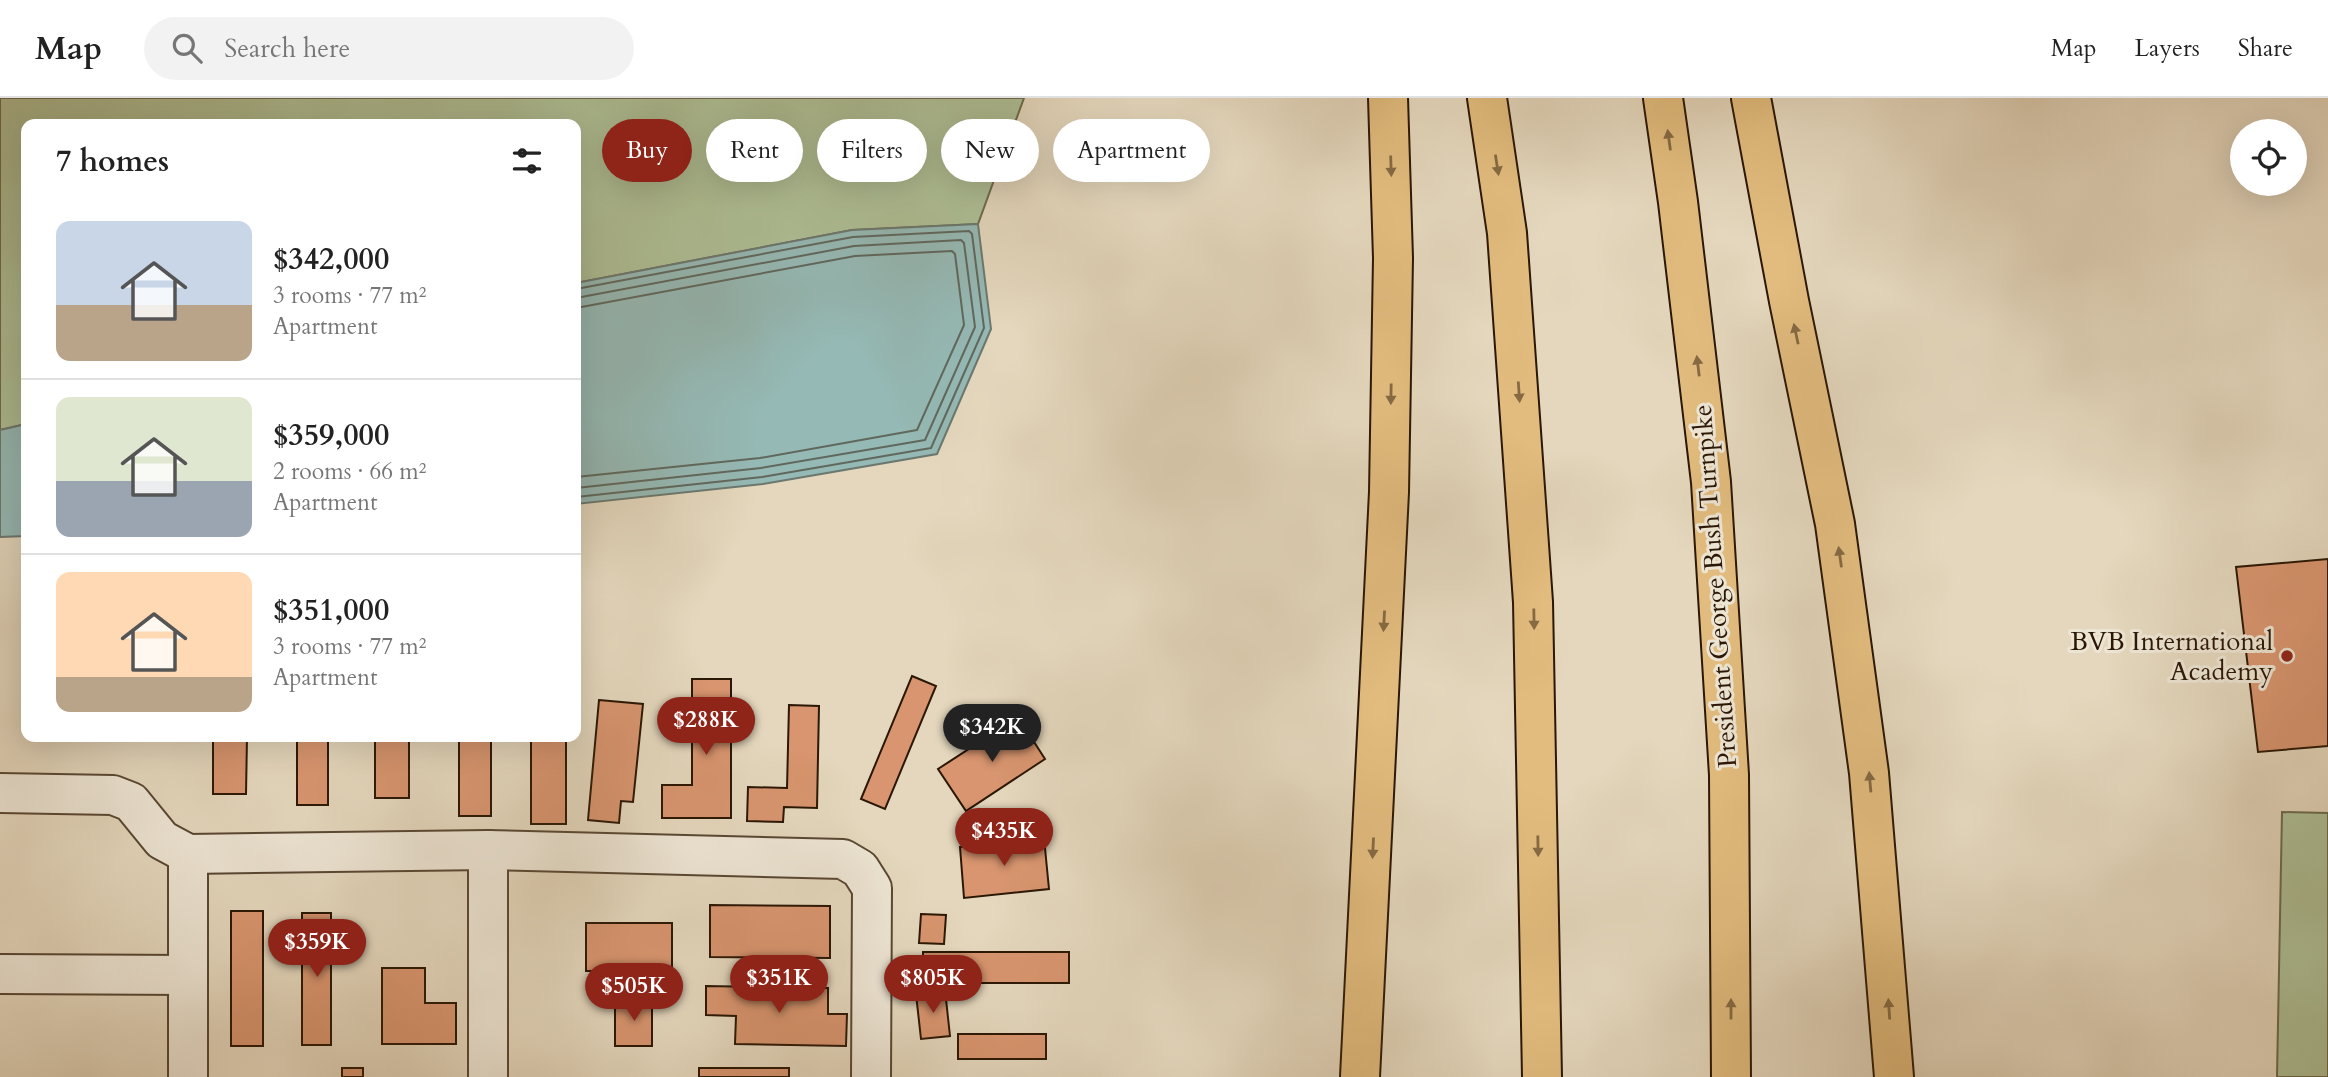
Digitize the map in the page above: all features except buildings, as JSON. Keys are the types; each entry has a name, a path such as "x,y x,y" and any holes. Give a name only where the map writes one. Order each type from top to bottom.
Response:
{"highway":[{"path":"1360,1077 1390,492 1393,258 1388,98"},
{"path":"1487,98 1507,233 1533,602 1542,1077"},
{"name":"President George Bush Turnpike","path":"1663,98 1711,482 1729,775 1731,1077"},
{"path":"1751,98 1835,524 1869,773 1894,1077"}],"street":[{"path":"0,793 113,795 131,802 162,840 188,854 488,850 843,859 860,869 872,888 871,1077"},
{"path":"488,850 488,1077"},
{"path":"188,854 188,1077"},
{"path":"0,974 187,975"}],"green space":[{"path":"0,98 1024,98 1016,119 941,119 941,182 993,182 978,224 852,230 581,282 581,119 21,119 21,425 0,430"},
{"path":"2282,812 2328,813 2328,1077 2277,1077"}],"water":[{"path":"978,224 991,329 937,454 763,484 581,503 581,282 852,230"},
{"path":"21,425 21,536 0,537 0,430"}],"place":[{"name":"BVB International Academy","path":"2287,656"}]}
